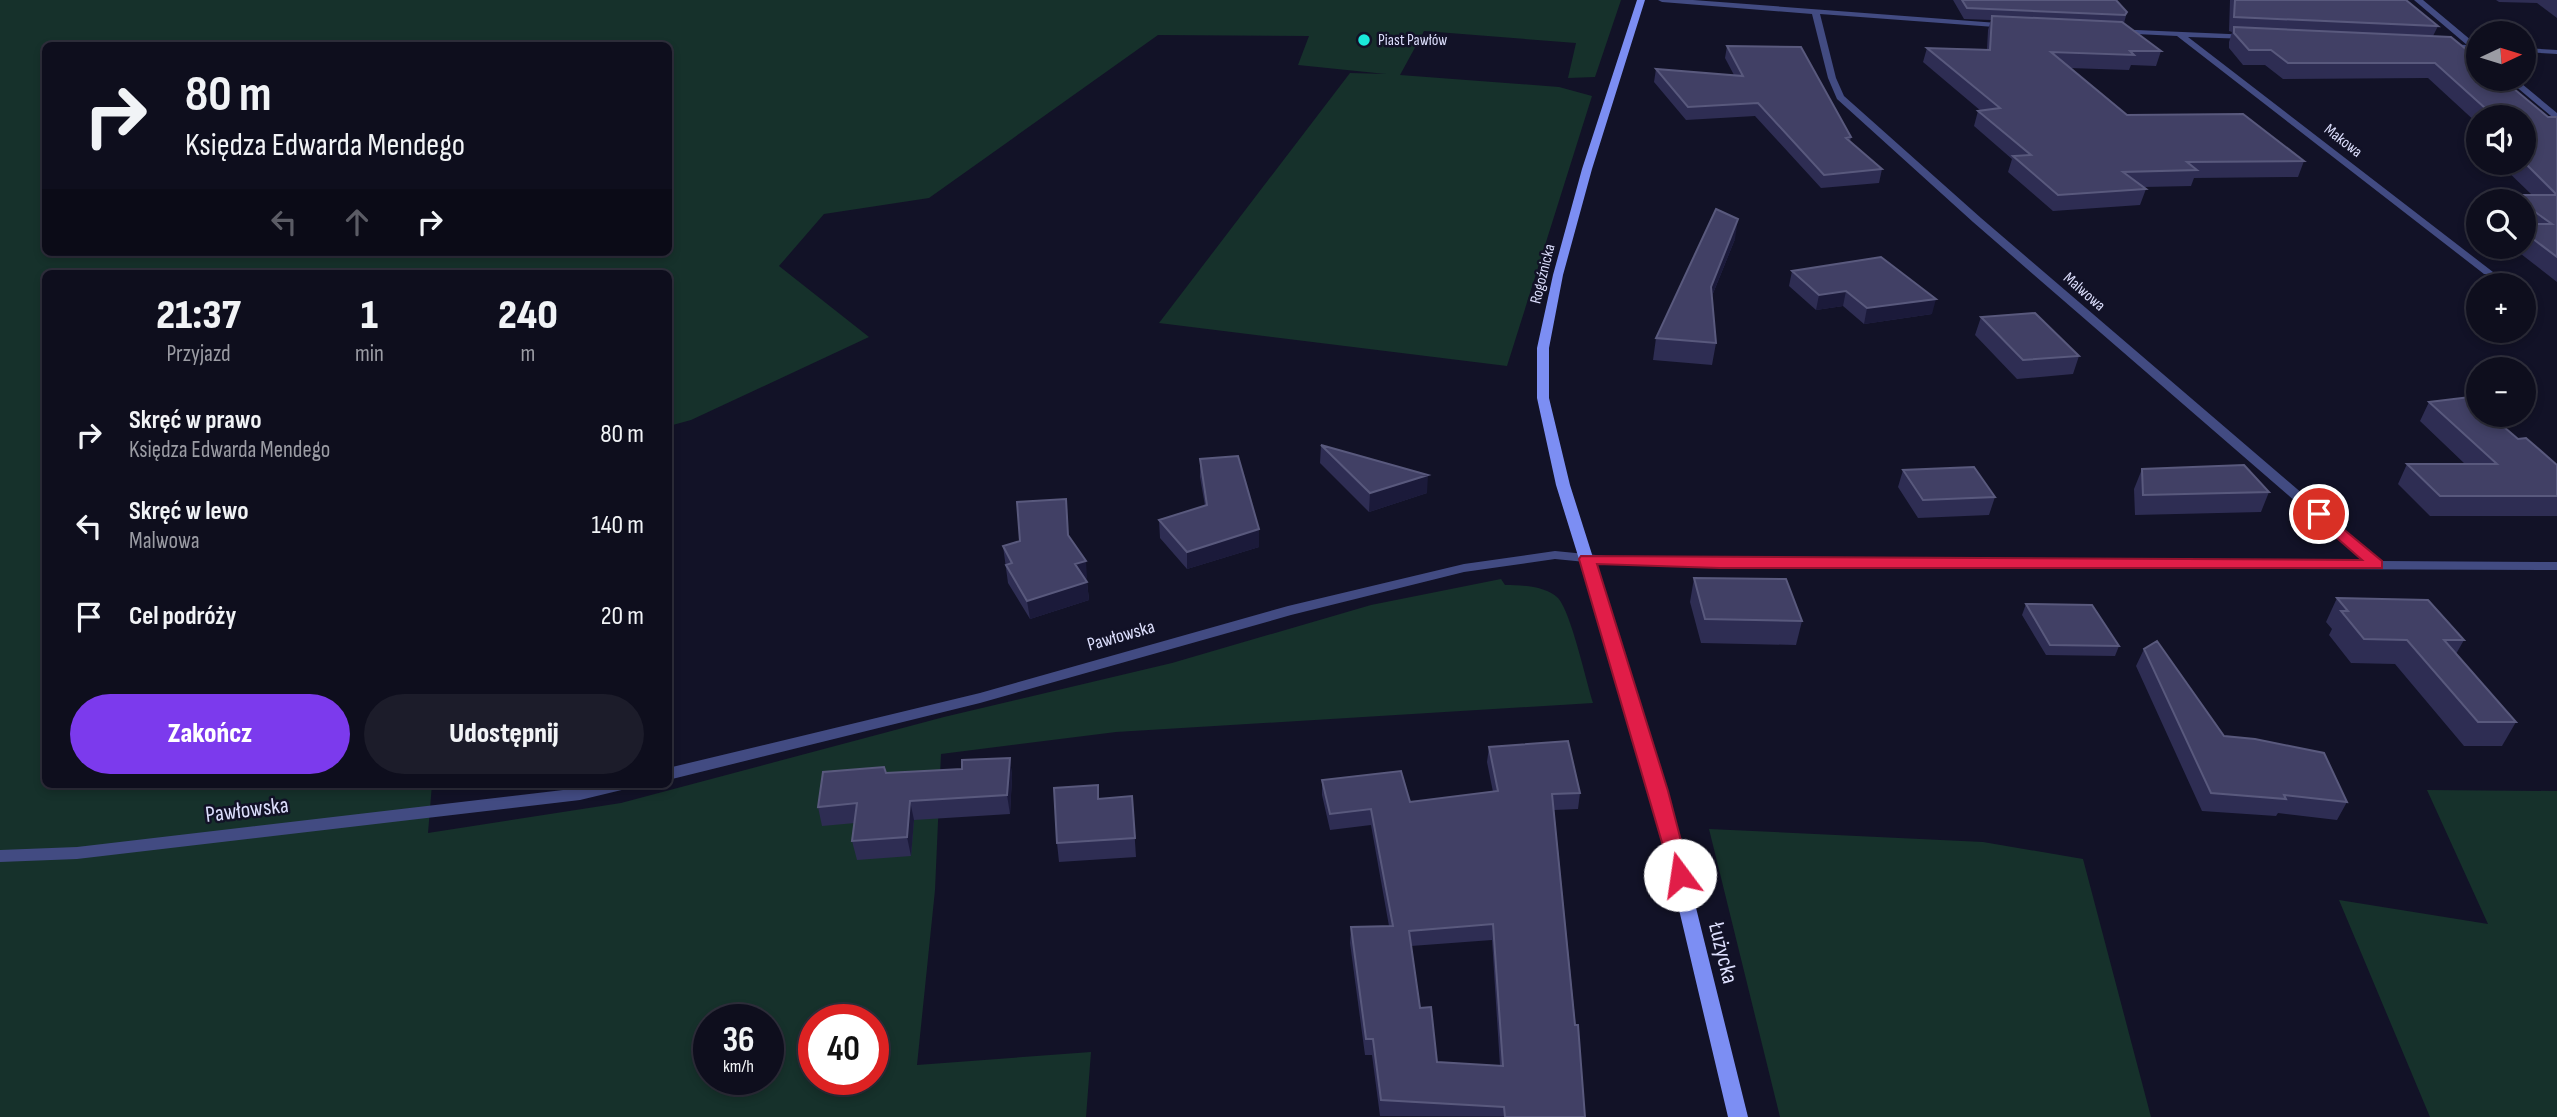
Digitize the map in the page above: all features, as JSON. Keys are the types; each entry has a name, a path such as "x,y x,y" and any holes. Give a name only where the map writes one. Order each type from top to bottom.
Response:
{"street":[{"name":"Rogoźnicka","path":"1587,559 1546,422 1542,376 1543,348 1587,169 1641,0"},
{"path":"1662,0 2012,26"},
{"path":"2418,0 2466,39"},
{"name":"Malwowa","path":"1816,13 1832,78 1840,97 1977,220 2377,565"},
{"path":"2109,30 2259,37"},
{"name":"Makowa","path":"2179,34 2488,272"},
{"path":"2434,46 2466,47"},
{"path":"2536,51 2557,52"},
{"path":"2525,91 2557,118"},
{"name":"Pawłowska","path":"672,773 980,698 1288,611 1464,568 1555,555 1587,559 1719,564 2557,566"},
{"name":"Łużycka","path":"1587,559 1659,791 1738,1117"},
{"name":"Pawłowska","path":"0,856 77,853 580,794 606,788"}],"green space":[{"path":"0,0 1621,0 1595,77 1568,78 1576,43 1424,31 1400,75 1559,87 1592,96 1507,366 1159,323 1350,73 1386,74 1298,65 1309,36 1158,35 929,198 824,214 779,266 869,337 691,420 672,425 672,270 42,270 42,788 432,788 428,833 621,803 944,717 1172,663 1371,605 1501,579 1505,585 1540,589 1558,598 1573,632 1593,703 1116,732 941,754 935,890 917,1065 1091,1052 1086,1117 0,1117"},
{"path":"2427,790 2557,791 2557,1117 2430,1117 2339,900 2488,924"},
{"path":"1709,829 1983,842 2083,859 2151,1117 1780,1117"}],"building":[{"path":"1962,0 2116,0 2127,12 2125,15 1967,8"},
{"path":"2235,0 2406,0 2438,26 2234,17"},
{"path":"1992,16 2122,22 2161,51 2130,51 2134,55 2051,52 2127,115 2243,114 2304,161 2187,162 2197,170 2123,172 2146,189 2058,195 2013,156 2031,155 1978,111 2000,108 1927,48 1990,50"},
{"path":"2234,27 2451,37 2466,49 2466,91 2435,63 2288,63 2271,50 2249,50 2234,33"},
{"path":"1727,46 1801,47 1851,137 1846,138 1882,169 1824,175 1758,103 1688,107 1656,69 1743,76"},
{"path":"2466,91 2517,91 2533,105 2482,105"},
{"path":"2536,107 2548,117 2557,117 2557,195 2536,174"},
{"path":"2536,195 2557,195 2557,257 2536,241 2536,224 2552,224 2536,213"},
{"path":"1716,209 1738,219 1711,287 1716,343 1656,338"},
{"path":"1881,257 1936,299 1867,308 1846,291 1819,295 1792,271"},
{"path":"2035,313 2079,356 2023,360 1981,317"},
{"path":"2466,397 2466,427 2504,427 2518,439 2526,438 2557,465 2557,496 2440,496 2407,464 2497,464 2429,402"},
{"path":"1321,445 1428,475 1370,493"},
{"path":"1238,456 1259,529 1187,552 1159,520 1207,505 1200,459"},
{"path":"2244,465 2269,492 2143,495 2142,469"},
{"path":"1974,467 1995,497 1923,500 1903,470"},
{"path":"1066,499 1068,535 1086,561 1075,564 1087,582 1027,601 1006,565 1012,563 1003,546 1020,541 1017,502"},
{"path":"1694,578 1786,579 1802,621 1705,619"},
{"path":"2337,598 2428,600 2464,640 2444,640 2516,722 2478,722 2407,640 2364,639 2341,611 2348,611"},
{"path":"2026,604 2092,605 2119,646 2050,645"},
{"path":"2157,641 2224,736 2255,739 2324,753 2347,802 2284,795 2286,799 2211,793 2144,649"},
{"path":"1568,741 1580,793 1552,794 1575,1025 1578,1025 1585,1117 1505,1117 1504,1107 1381,1100 1373,1039 1366,1039 1351,927 1393,926 1371,809 1330,814 1322,780 1401,771 1410,802 1498,791 1489,747","holes":["1493,924 1503,1066 1437,1062 1431,1007 1420,1008 1409,931"]},
{"path":"1010,758 1007,795 910,801 907,837 852,841 857,803 818,807 823,772 884,767 886,773 962,769 962,760"},
{"path":"1098,785 1098,799 1132,796 1135,838 1057,843 1054,788"}],"place":[{"name":"Piast Pawłów","path":"1364,40"}],"route":[{"path":"1680,875 1659,791 1587,559 1719,564 2377,565 2319,514"}]}
